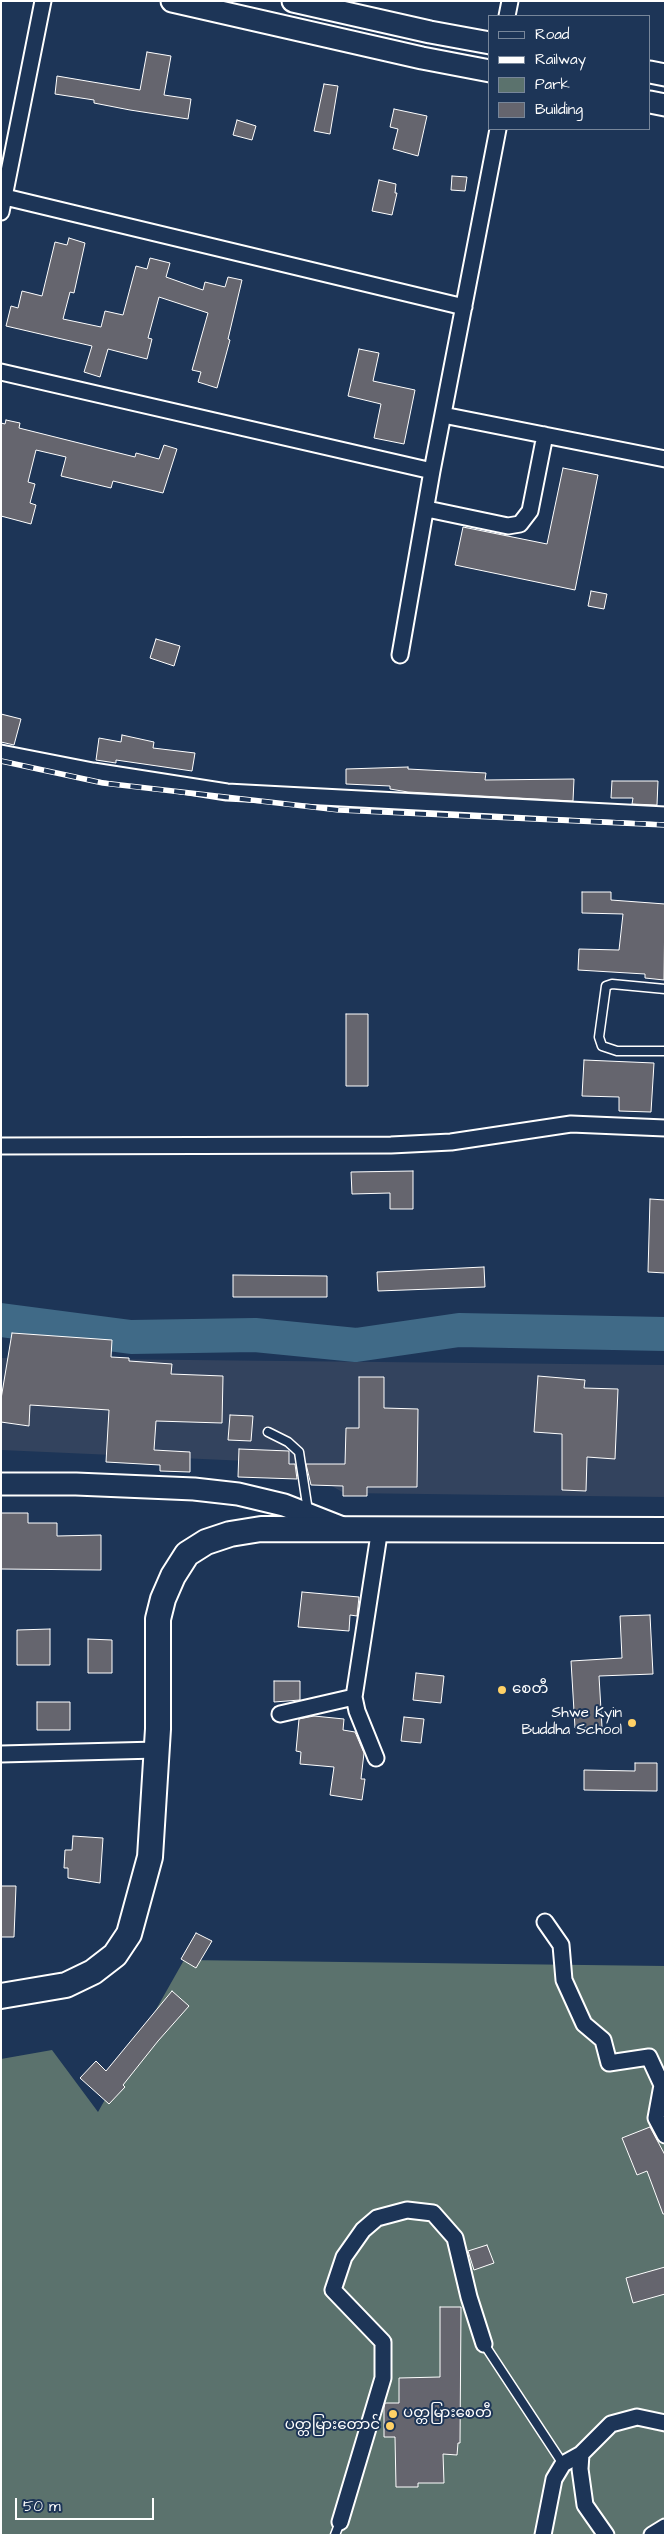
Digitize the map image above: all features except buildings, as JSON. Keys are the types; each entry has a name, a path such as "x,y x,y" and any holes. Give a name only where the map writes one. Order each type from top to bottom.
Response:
{"main road":[{"path":"172,1 488,72"},
{"path":"293,1 430,32 488,43"},
{"path":"422,58 430,32"},
{"path":"651,72 665,75"},
{"path":"651,102 665,105"},
{"path":"1,1484 76,1484 194,1489 238,1494 284,1506 341,1528"},
{"path":"1,1996 66,1985 75,1981 92,1972 115,1955 129,1934 150,1857 157,1750 158,1620 163,1599 173,1576 187,1554 206,1542 230,1534 261,1529 380,1528 663,1534"}],"street":[{"path":"43,1 3,205 464,306"},
{"path":"507,15 510,1"},
{"path":"400,655 427,509 432,471 498,130"},
{"path":"1,372 432,471"},
{"path":"443,415 665,459"},
{"path":"427,509 508,526 520,524 530,511 545,435"},
{"path":"1,753 93,772 227,792 665,815"},
{"path":"1,1146 391,1145 469,1140 571,1124 665,1128"},
{"path":"376,1758 357,1711 354,1697 380,1528"},
{"path":"280,1714 354,1697"},
{"path":"1,1754 157,1750"},
{"path":"545,1922 560,1945 564,1980 584,2024 603,2040 608,2063 649,2057 662,2085 656,2118 665,2135"},
{"path":"337,2528 383,2378 383,2342 333,2290 344,2257 363,2230 377,2218 407,2210 433,2213 455,2238 469,2297 484,2344"},
{"path":"543,2535 554,2480 562,2464 581,2454 610,2424 637,2417 665,2423"},
{"path":"581,2454 580,2469 585,2505 606,2535"},
{"path":"652,2535 665,2527"}],"lane":[{"path":"665,988 612,984 606,986 599,1037 602,1046 616,1051 665,1051"},
{"path":"268,1432 288,1442 299,1452 309,1515"},
{"path":"484,2344 562,2464"}],"shaded area":[{"path":"1,1358 665,1365 665,1497 344,1493 292,1463 1,1450"}],"green space":[{"path":"184,1960 665,1966 665,2535 1,2535 1,2059 52,2050 98,2112"}],"waterway":[{"path":"1,1320 131,1337 255,1335 356,1345 459,1330 665,1334"}],"railway":[{"path":"1,761 103,783 339,810 665,825"}],"place":[{"name":"စေတီ","path":"502,1690"},
{"name":"Shwe Kyin Buddha School","path":"632,1723"},
{"name":"ပတ္တမြားစေတီ","path":"393,2414"},
{"name":"ပတ္တမြားတောင်","path":"390,2426"}]}
